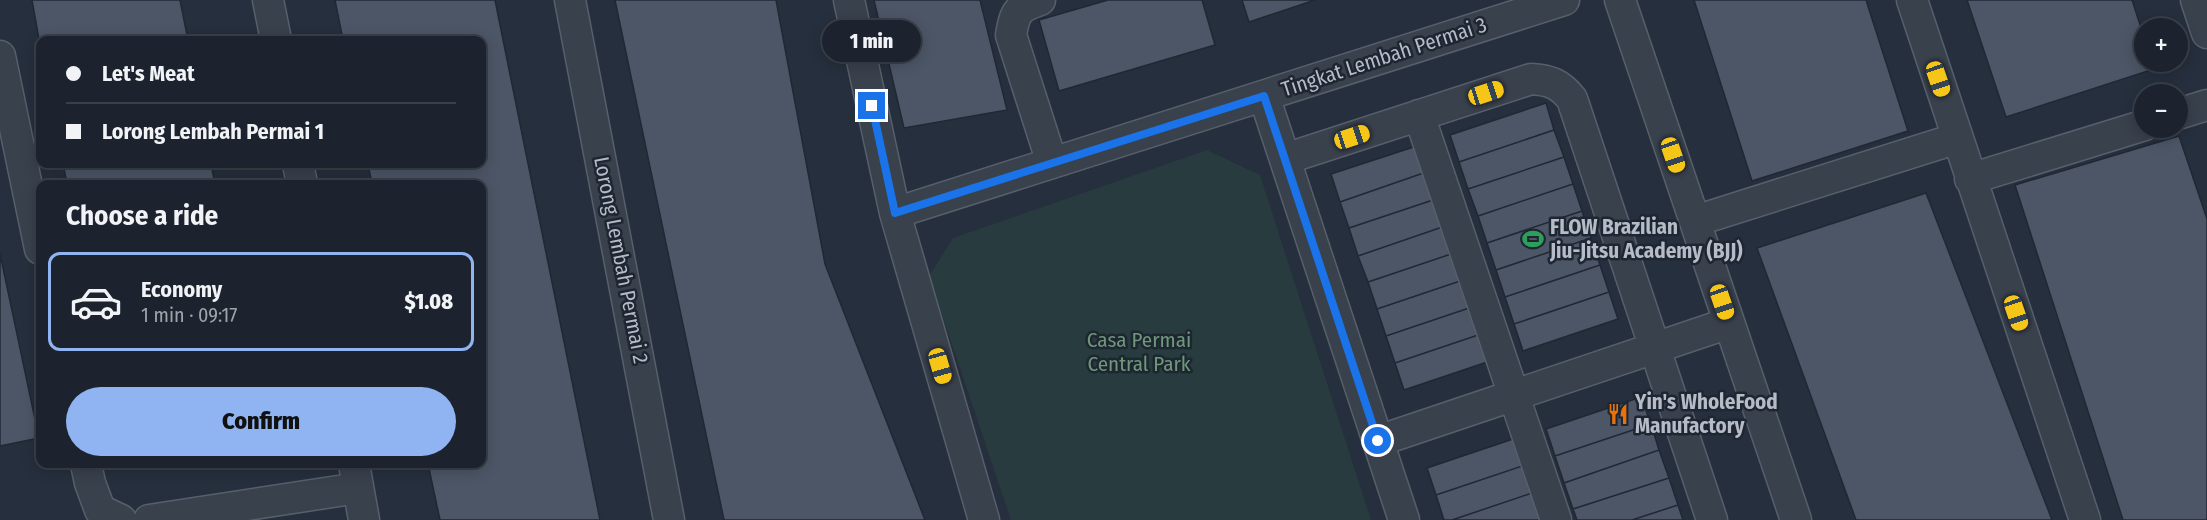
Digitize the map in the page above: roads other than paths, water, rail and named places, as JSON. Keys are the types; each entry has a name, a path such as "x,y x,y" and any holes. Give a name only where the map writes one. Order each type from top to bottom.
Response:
{"street":[{"path":"268,0 275,36"},
{"name":"Lorong Lembah Permai 2","path":"570,0 669,520"},
{"path":"849,0 895,213 984,520"},
{"path":"1040,0 1028,4 1014,16 1011,35 1052,163"},
{"name":"Tingkat Lembah Permai 3","path":"895,213 1564,0"},
{"path":"1620,0 1796,520"},
{"path":"1912,0 2085,520"},
{"path":"2196,0 2207,33"},
{"path":"0,56 36,230"},
{"path":"1285,159 1531,79 1547,80 1562,87 1572,99 1712,520"},
{"path":"1264,96 1404,520"},
{"path":"2188,111 2207,105"},
{"path":"1419,115 1556,520"},
{"path":"1970,179 2134,127"},
{"path":"1695,222 1958,138"},
{"path":"1378,441 1655,349 1729,322"},
{"path":"87,468 100,510 121,520"},
{"path":"149,520 356,476 364,520"}],"place":[{"name":"FLOW Brazilian Jiu-Jitsu Academy (BJJ)","path":"1533,239"},
{"name":"Yin's WholeFood Manufactory","path":"1618,414"}],"park label":[{"name":"Casa Permai Central Park","path":"1139,352"}]}
